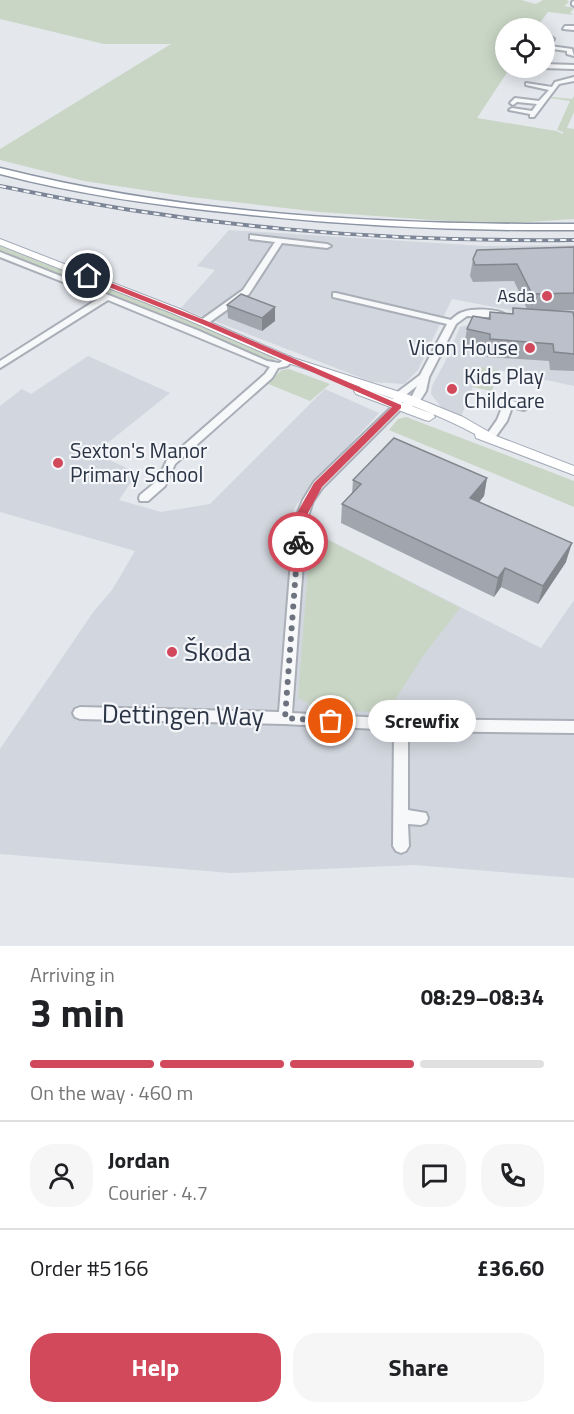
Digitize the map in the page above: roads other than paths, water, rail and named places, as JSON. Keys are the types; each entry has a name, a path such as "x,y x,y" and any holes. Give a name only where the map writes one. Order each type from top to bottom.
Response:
{"highway":[{"path":"0,171 121,196 258,213 451,227 574,227"},
{"path":"0,178 105,200 262,221 450,233 574,233"}],"main road":[{"path":"0,242 204,322 290,360 574,471"},
{"path":"398,401 414,402 459,420 490,437"}],"street":[{"path":"565,28 574,28"},
{"path":"555,49 573,50"},
{"path":"555,66 574,67"},
{"path":"539,103 515,100 513,106 533,114 539,103 551,95 556,83 561,80 574,79"},
{"path":"528,84 527,86 554,89"},
{"path":"253,237 327,246"},
{"path":"204,322 246,292 280,240"},
{"path":"0,254 275,366 283,365 290,360"},
{"path":"336,295 452,323"},
{"path":"0,365 107,297"},
{"path":"414,402 421,390 424,377 452,323 465,314 513,316"},
{"path":"144,498 162,483 171,462 269,376 275,366"},
{"name":"Dettingen Way","path":"285,718 296,555 302,513 318,485 424,377"},
{"path":"490,437 502,421 509,403 524,406"},
{"name":"Dettingen Way","path":"80,712 285,718 401,725 574,728"},
{"path":"401,725 401,846"},
{"path":"401,816 421,818"}],"railway":[{"path":"0,186 143,212 286,229 428,238 574,240"}],"place":[{"name":"Asda","path":"547,296"},
{"name":"Vicon House","path":"530,348"},
{"name":"Kids Play Childcare","path":"452,389"},
{"name":"Sexton's Manor Primary School","path":"58,463"},
{"name":"Škoda","path":"172,652"},
{"name":"Screwfix","path":"331,721"}]}
